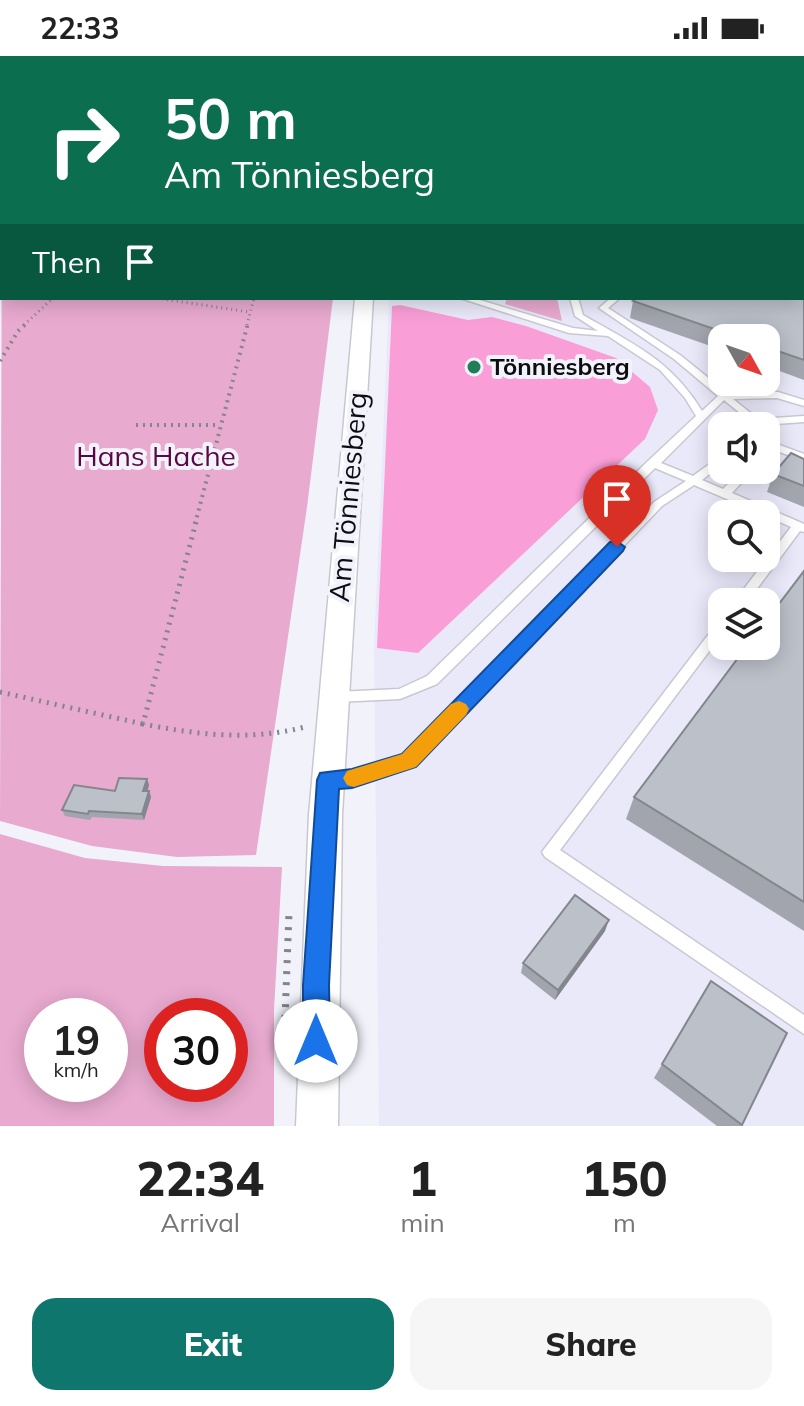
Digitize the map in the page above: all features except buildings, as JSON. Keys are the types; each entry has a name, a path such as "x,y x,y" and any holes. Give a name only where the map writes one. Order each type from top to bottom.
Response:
{"street":[{"name":"Am Tönniesberg","path":"317,1126 316,985 332,697 366,300"}],"lane":[{"path":"471,300 572,331 609,334"},
{"path":"575,300 579,316 665,366 686,389 701,416"},
{"path":"613,300 603,308 677,357 708,383"},
{"path":"332,697 400,694 432,680 723,396 741,412"},
{"path":"780,396 804,403"},
{"path":"780,421 804,419"},
{"path":"780,450 804,458"},
{"path":"652,463 801,527 751,588"},
{"path":"328,780 352,779 409,761 658,504 708,469"},
{"path":"725,494 735,484"},
{"path":"708,643 550,852 804,1025"}],"path":[{"path":"0,361 18,331 51,300"},
{"path":"170,300 249,312"},
{"path":"143,724 253,300"},
{"path":"136,425 220,425"},
{"path":"0,692 143,724 240,740 272,737 305,727"}],"shaded area":[{"path":"389,300 804,300 804,1126 379,1126 374,647"},
{"path":"400,305 468,320 492,317 616,358 650,387 658,410 645,439 418,653 377,648 392,306"}],"green space":[{"name":"Hans Hache","path":"2,300 333,300 307,507 256,855 177,857 92,846 0,821"},
{"path":"506,300 557,300 562,321 505,304"},
{"path":"0,834 85,858 163,866 282,867 274,1010 274,1126 0,1126"}],"slow traffic":[{"path":"354,778 409,761 459,709"}],"place":[{"name":"Tönniesberg","path":"474,367"}],"route":[{"path":"316,1041 316,985 328,780 352,779 409,761 617,547"}]}
